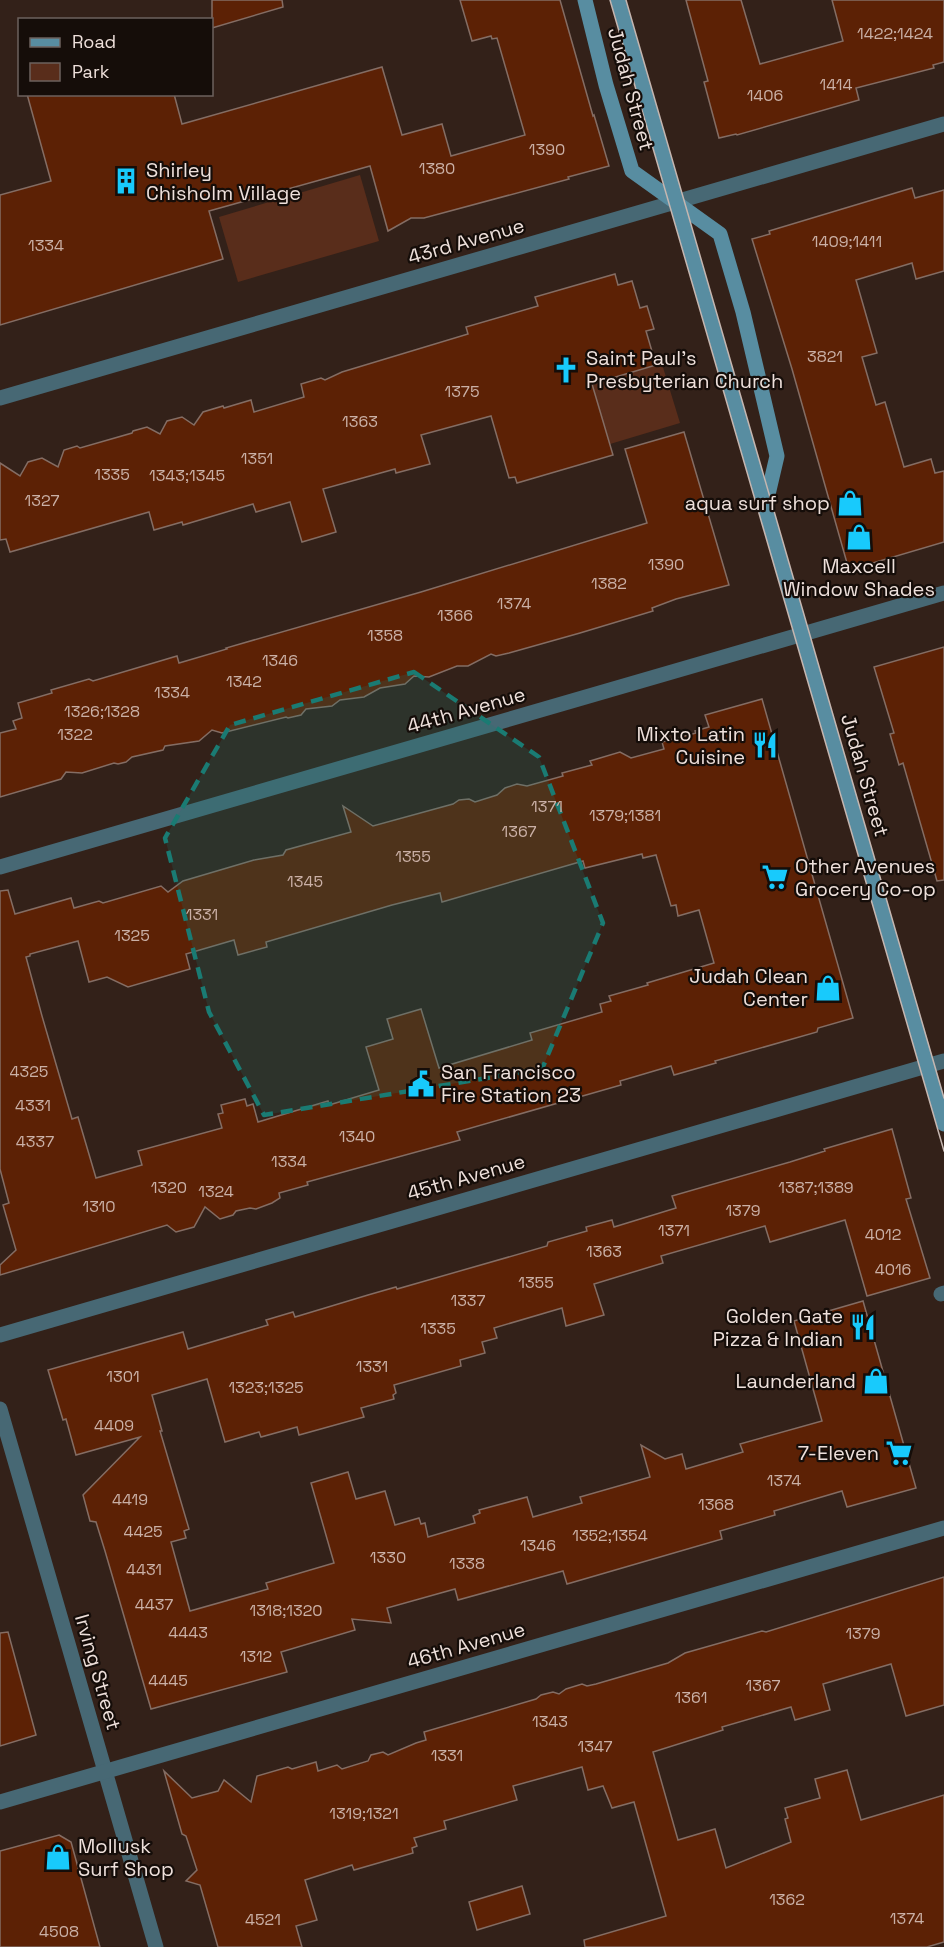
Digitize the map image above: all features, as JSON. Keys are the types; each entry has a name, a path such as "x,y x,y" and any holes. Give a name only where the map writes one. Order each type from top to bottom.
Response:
{"street":[{"name":"Judah Street","path":"585,0 606,85 632,171 720,234 740,301 777,456 765,506"},
{"name":"Judah Street","path":"618,0 944,1125"},
{"name":"43rd Avenue","path":"0,398 944,124"},
{"name":"44th Avenue","path":"0,867 944,593"},
{"name":"45th Avenue","path":"0,1335 944,1060"},
{"name":"Irving Street","path":"0,1409 156,1947"},
{"name":"46th Avenue","path":"0,1802 944,1528"}],"highlighted area":[{"path":"414,672 539,757 603,923 542,1069 264,1115 209,1012 165,838 230,725"}],"green space":[{"path":"360,175 379,241 238,282 219,217"},
{"path":"626,364 629,373 662,364 680,423 610,444 589,375"}],"building":[{"path":"212,0 282,0 283,7 213,28"},
{"path":"460,0 560,0 609,166 424,218 411,218 388,231 370,166 209,211 223,259 0,325 0,195 51,181 28,96 175,96 182,124 382,67 402,135 442,124 451,156 525,135 497,38 492,39 491,36 472,41"},
{"path":"686,0 741,0 760,64 843,41 832,0 944,0 944,62 933,65 934,68 856,88 859,100 737,135 719,138 704,82 708,81"},
{"path":"912,188 915,198 944,190 944,271 916,279 912,263 856,280 877,353 862,357 876,405 885,402 904,467 931,459 935,473 944,471 944,542 856,568 847,563 792,369 752,239 770,234 769,231"},
{"path":"615,274 618,285 632,281 640,308 647,306 654,329 646,331 656,365 592,384 613,455 517,483 515,477 509,478 491,416 421,435 430,464 396,473 395,469 323,489 336,532 302,542 290,502 256,512 253,504 183,525 182,522 154,530 149,512 10,552 6,539 0,540 0,463 20,476 28,462 42,458 58,467 64,450 77,446 80,448 147,427 160,434 167,421 182,417 194,425 203,412 223,406 224,408 251,400 254,412 304,397 301,384 321,378 325,380 342,372 468,334 466,327 538,306 535,297"},
{"path":"684,432 729,585 676,599 652,608 653,611 580,633 509,653 496,656 491,654 468,666 457,666 429,677 414,676 405,684 380,688 364,697 340,700 332,706 306,709 301,715 222,733 212,730 199,741 165,746 163,750 82,773 66,772 61,779 0,797 0,733 16,729 13,721 22,718 18,703 52,693 51,690 89,679 93,681 177,656 179,663 647,523 625,449"},
{"path":"944,647 944,880 937,881 903,763 899,765 890,734 894,733 874,667"},
{"path":"762,699 853,1018 818,1028 817,1032 715,1061 716,1063 674,1075 671,1066 620,1081 621,1085 457,1132 460,1140 307,1182 308,1185 279,1193 280,1198 256,1209 236,1211 233,1215 220,1219 205,1207 194,1227 176,1232 167,1225 0,1275 0,1265 16,1250 3,1205 9,1203 0,1169 0,891 8,890 15,914 71,898 74,908 99,901 103,903 161,886 168,892 183,881 254,860 283,855 286,850 351,832 343,806 373,826 453,804 459,800 469,799 475,802 497,795 505,788 517,784 527,786 563,776 562,773 592,765 590,761 620,752 631,758 664,749 662,742 709,727 705,715","holes":["642,854 643,858 656,855 671,906 676,905 678,916 699,910 714,963 609,996 611,1001 600,1004 602,1012 530,1033 532,1040 439,1068 421,1009 387,1019 393,1039 366,1047 379,1090 329,1105 328,1101 258,1122 253,1104 247,1106 245,1099 221,1105 223,1113 218,1114 222,1128 138,1151 142,1165 96,1178 78,1117 72,1119 26,957 30,954 78,941 89,982 107,977 128,987 190,969 186,954 234,940 238,955 267,947 266,942 440,893 442,902 583,861 585,868"]},
{"path":"892,1129 911,1198 906,1199 930,1278 867,1296 845,1220 770,1242 765,1226 661,1256 663,1263 594,1284 604,1315 566,1326 562,1308 494,1328 497,1338 482,1342 485,1353 460,1360 461,1366 394,1385 396,1393 393,1395 394,1399 361,1408 364,1417 299,1435 297,1427 261,1437 259,1432 225,1442 207,1379 152,1395 162,1431 160,1431 189,1529 184,1531 186,1538 171,1542 190,1611 268,1589 266,1583 334,1563 311,1483 348,1472 356,1499 385,1491 395,1525 419,1518 421,1524 425,1523 428,1537 475,1523 473,1516 480,1513 479,1510 527,1497 533,1517 582,1503 580,1497 650,1477 641,1445 665,1459 682,1454 686,1469 743,1452 740,1444 822,1421 794,1321 863,1301 916,1488 847,1507 842,1491 774,1511 775,1515 720,1531 722,1539 567,1584 563,1571 458,1600 455,1589 387,1608 391,1623 352,1619 355,1630 281,1652 287,1672 151,1709 96,1522 90,1521 83,1495 140,1437 76,1455 48,1370 183,1332 188,1349 268,1325 266,1320 293,1312 295,1317 547,1246 548,1242 587,1231 586,1227 612,1220 614,1227 676,1208 672,1196 790,1162 825,1151 824,1149"},
{"path":"944,1577 944,1705 906,1716 891,1664 823,1684 830,1710 795,1720 791,1707 722,1727 723,1730 653,1752 678,1840 715,1829 726,1868 791,1842 785,1819 788,1818 785,1808 820,1798 815,1779 847,1770 861,1820 944,1795 944,1942 927,1947 585,1947 584,1940 666,1916 634,1802 612,1808 603,1786 588,1790 582,1767 513,1786 517,1800 444,1821 446,1829 414,1838 417,1846 412,1848 413,1853 354,1870 352,1865 305,1880 317,1920 296,1926 302,1947 218,1947 200,1885 186,1881 197,1870 186,1836 182,1834 164,1771 192,1798 218,1791 224,1780 251,1802 257,1776 316,1762 318,1771 337,1765 342,1769 368,1761 371,1755 383,1752 388,1755 426,1740 424,1732 536,1699 541,1695 553,1692 559,1694 582,1684 587,1686 596,1684 668,1663 685,1653 762,1631 766,1632"},
{"path":"8,1632 36,1735 0,1746 0,1633"},
{"path":"59,1835 71,1842 100,1947 0,1947 0,1851"},
{"path":"522,1886 530,1914 477,1930 469,1902"}],"tram line":[{"path":"610,0 944,1151"},
{"path":"626,0 944,1098"}],"place":[{"name":"Shirley Chisholm Village","path":"126,181"},
{"name":"Saint Paul's Presbyterian Church","path":"566,370"},
{"name":"aqua surf shop","path":"850,503"},
{"name":"Maxcell Window Shades","path":"859,537"},
{"name":"Mixto Latin Cuisine","path":"765,745"},
{"name":"Other Avenues Grocery Co-op","path":"775,877"},
{"name":"Judah Clean Center","path":"828,988"},
{"name":"San Francisco Fire Station 23","path":"421,1084"},
{"name":"Golden Gate Pizza & Indian","path":"863,1327"},
{"name":"Launderland","path":"876,1381"},
{"name":"7-Eleven","path":"899,1453"},
{"name":"Mollusk Surf Shop","path":"58,1857"}]}
